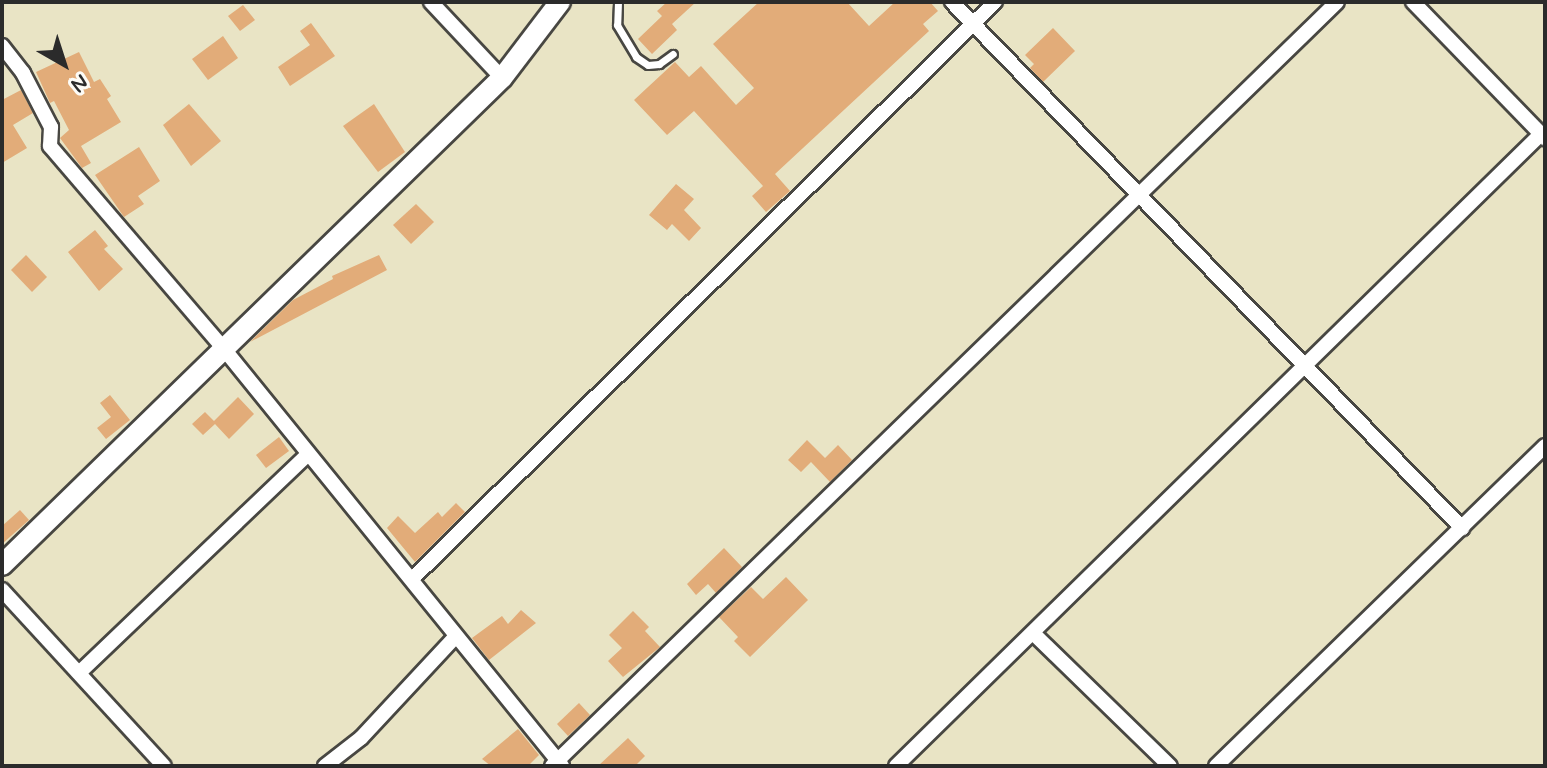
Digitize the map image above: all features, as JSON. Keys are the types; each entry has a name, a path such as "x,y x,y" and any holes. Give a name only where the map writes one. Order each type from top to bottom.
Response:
{"street":[{"path":"431,2 502,78"},
{"path":"2,565 502,78 560,2"},
{"path":"952,2 1462,528"},
{"path":"412,579 995,2"},
{"path":"2,46 23,73 51,127 50,146 224,349 412,579 557,765 1337,2"},
{"path":"896,766 1543,136 1413,2"},
{"path":"1216,766 1545,446"},
{"path":"79,673 308,454"},
{"path":"2,590 164,766"},
{"path":"1033,633 1170,766"},
{"path":"325,766 361,738 456,636"}],"lane":[{"path":"618,2 617,25 636,57 648,65 659,64 673,54"}],"building":[{"path":"667,2 696,2 672,24 677,30 652,54 638,39 662,16 657,11"},
{"path":"759,2 847,2 869,26 895,2 930,2 938,11 923,24 929,31 775,174 790,191 766,212 752,196 763,186 694,111 667,135 634,100 675,62 689,77 701,66 736,105 754,88 713,44"},
{"path":"243,5 255,20 240,31 228,16"},
{"path":"311,23 335,56 290,86 278,67 310,45 300,31"},
{"path":"1053,28 1075,51 1043,82 1030,68 1034,64 1025,55"},
{"path":"223,36 238,58 208,80 192,59"},
{"path":"79,52 94,82 100,79 111,96 107,99 121,122 81,146 91,163 82,168 60,138 69,130 54,101 50,103 36,72"},
{"path":"21,90 33,113 13,125 27,148 2,163 2,100"},
{"path":"189,104 221,141 191,166 163,125"},
{"path":"374,104 405,152 378,172 343,126"},
{"path":"139,147 160,181 138,196 144,204 124,217 95,175"},
{"path":"676,184 694,199 684,210 701,228 689,241 672,224 667,230 649,215"},
{"path":"416,204 434,222 411,244 393,225"},
{"path":"95,230 108,246 104,249 123,269 99,291 68,252"},
{"path":"26,255 47,277 32,292 11,270"},
{"path":"379,255 387,270 250,342 293,300 333,279 332,276"},
{"path":"110,395 130,420 106,439 97,428 111,417 100,403"},
{"path":"238,397 254,414 229,439 215,424 203,435 192,424 205,412 214,421"},
{"path":"279,437 289,451 266,468 256,455"},
{"path":"807,440 825,458 838,445 852,460 830,482 811,462 801,472 788,460"},
{"path":"456,503 465,512 415,562 387,528 398,516 415,533 438,512 442,517"},
{"path":"20,510 29,520 2,544 2,526"},
{"path":"724,548 742,567 716,593 708,584 696,595 687,584"},
{"path":"786,577 808,600 750,657 734,641 738,637 719,617 751,587 763,599"},
{"path":"521,610 536,623 489,660 472,638 502,616 508,624"},
{"path":"633,611 649,627 645,631 660,647 623,677 608,661 622,648 609,635"},
{"path":"579,703 590,715 568,736 557,724"},
{"path":"518,729 539,755 528,766 491,766 482,759"},
{"path":"628,738 645,756 635,766 598,766"}]}
